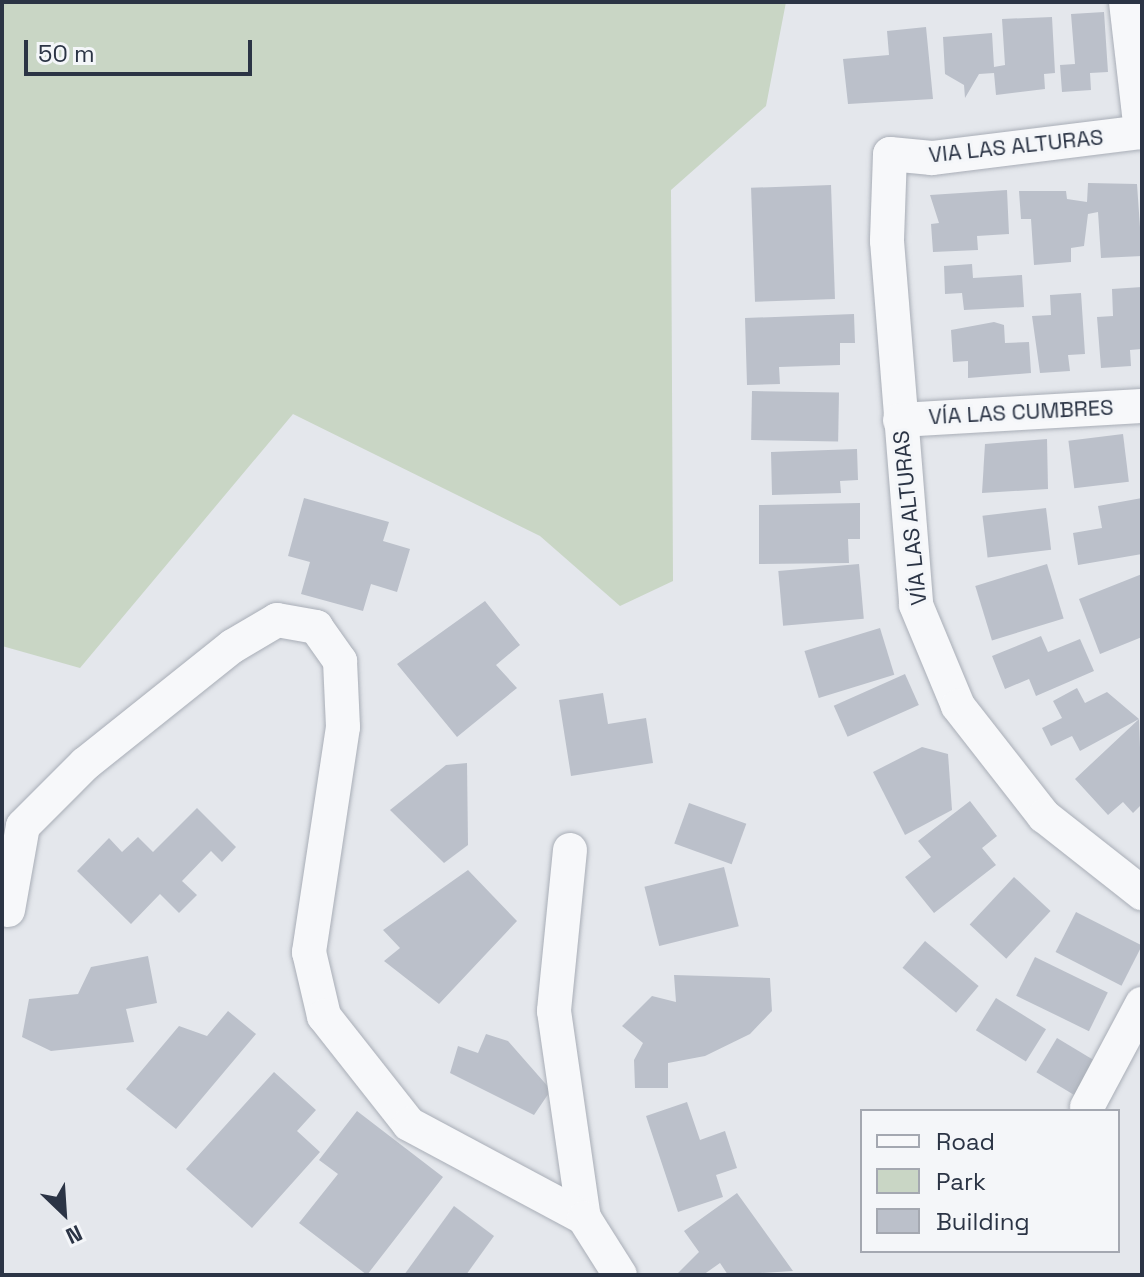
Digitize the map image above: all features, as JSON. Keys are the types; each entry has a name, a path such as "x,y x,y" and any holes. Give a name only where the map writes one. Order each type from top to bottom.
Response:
{"street":[{"path":"1126,2 1142,132"},
{"name":"VIA LAS ALTURAS","path":"890,154 932,158 1142,132"},
{"name":"VÍA LAS ALTURAS","path":"890,154 887,241 916,605 958,706 1044,816 1142,893"},
{"name":"VÍA LAS CUMBRES","path":"900,420 1142,406"},
{"path":"8,910 23,826 85,764 233,646 277,620 316,627 340,661 343,727 309,952 324,1016 409,1124 584,1218"},
{"path":"570,850 554,1011 584,1218 620,1275"},
{"path":"1087,1107 1142,1004"}],"green space":[{"path":"2,2 786,2 766,106 671,190 673,581 620,606 540,536 293,414 80,668 2,646"}],"building":[{"path":"1104,12 1108,72 1090,73 1091,90 1062,92 1060,65 1075,64 1071,14"},
{"path":"1052,17 1055,73 1044,74 1045,89 996,95 994,73 979,74 965,98 964,85 945,74 943,37 992,33 994,67 1005,65 1002,19"},
{"path":"926,27 933,99 848,104 843,59 889,55 887,31"},
{"path":"1088,183 1137,184 1142,256 1101,258 1098,212 1088,214 1084,246 1071,248 1071,262 1034,265 1031,219 1021,219 1019,191 1066,191 1067,199 1087,202"},
{"path":"831,185 835,299 755,302 751,188"},
{"path":"1007,190 1009,234 977,236 978,250 933,252 931,224 939,223 930,195"},
{"path":"972,264 973,278 1022,275 1024,307 964,310 962,293 945,294 944,266"},
{"path":"1142,287 1142,349 1130,350 1131,366 1101,368 1097,317 1113,316 1112,289"},
{"path":"1081,293 1085,354 1068,355 1070,371 1040,373 1032,316 1051,315 1050,295"},
{"path":"854,314 855,343 840,343 840,365 779,367 780,384 747,385 745,318"},
{"path":"994,322 1004,325 1005,343 1029,342 1031,373 968,378 968,361 953,362 951,330"},
{"path":"752,391 839,393 838,442 751,440"},
{"path":"1123,434 1129,482 1074,488 1068,441"},
{"path":"1047,439 1048,489 982,493 985,444"},
{"path":"857,449 858,480 840,481 841,493 772,495 771,452"},
{"path":"304,498 389,522 383,541 410,549 397,592 371,584 363,611 301,594 310,562 288,556"},
{"path":"1142,498 1142,554 1078,565 1073,533 1102,528 1098,506"},
{"path":"860,503 860,539 848,539 849,563 759,564 759,505"},
{"path":"1046,508 1051,550 988,557 982,516"},
{"path":"859,564 864,619 783,626 778,571"},
{"path":"1047,564 1064,619 992,640 975,586"},
{"path":"1142,574 1142,637 1100,654 1079,599"},
{"path":"485,601 520,645 496,665 517,688 457,737 397,664"},
{"path":"880,628 894,675 819,698 804,651"},
{"path":"1041,636 1048,652 1080,639 1094,671 1036,696 1029,679 1005,689 992,656"},
{"path":"905,674 919,705 848,737 834,706"},
{"path":"1077,688 1085,703 1107,692 1139,719 1080,751 1072,736 1051,746 1042,728 1062,718 1053,701"},
{"path":"603,693 608,724 646,718 653,763 571,776 559,700"},
{"path":"1139,719 1142,804 1133,813 1123,802 1108,815 1075,779"},
{"path":"922,747 948,754 952,810 905,835 873,772"},
{"path":"467,763 468,845 444,863 390,810 446,765"},
{"path":"970,801 997,836 982,848 996,865 934,913 905,877 931,857 918,841"},
{"path":"689,803 746,824 732,864 674,843"},
{"path":"197,808 236,847 222,862 211,851 182,881 197,895 179,913 160,894 131,924 77,871 109,838 122,852 138,837 153,852"},
{"path":"724,867 739,926 659,946 644,887"},
{"path":"468,870 517,921 439,1004 384,961 400,948 383,930"},
{"path":"1014,877 1051,911 1006,959 970,925"},
{"path":"1076,912 1142,946 1122,986 1056,952"},
{"path":"925,941 979,986 956,1013 903,968"},
{"path":"148,956 157,1003 126,1009 134,1042 51,1051 22,1037 29,999 78,994 91,967"},
{"path":"1035,957 1108,993 1089,1031 1016,996"},
{"path":"674,975 770,978 772,1011 750,1034 705,1056 668,1063 668,1088 635,1088 634,1060 643,1043 622,1026 652,996 676,1002"},
{"path":"996,998 1046,1029 1026,1061 976,1030"},
{"path":"228,1011 256,1034 176,1129 126,1089 179,1026 207,1036"},
{"path":"486,1034 508,1041 551,1090 534,1115 450,1073 458,1046 478,1053"},
{"path":"1057,1038 1097,1062 1077,1096 1036,1072"},
{"path":"274,1072 316,1110 297,1131 320,1152 252,1228 186,1169"},
{"path":"687,1102 700,1140 725,1131 737,1168 716,1175 723,1197 678,1212 646,1116"},
{"path":"357,1111 443,1177 367,1275 299,1223 338,1174 319,1160"},
{"path":"737,1193 793,1271 728,1275 720,1263 703,1275 676,1275 699,1252 684,1231"},
{"path":"454,1206 494,1236 466,1275 404,1275"}]}
